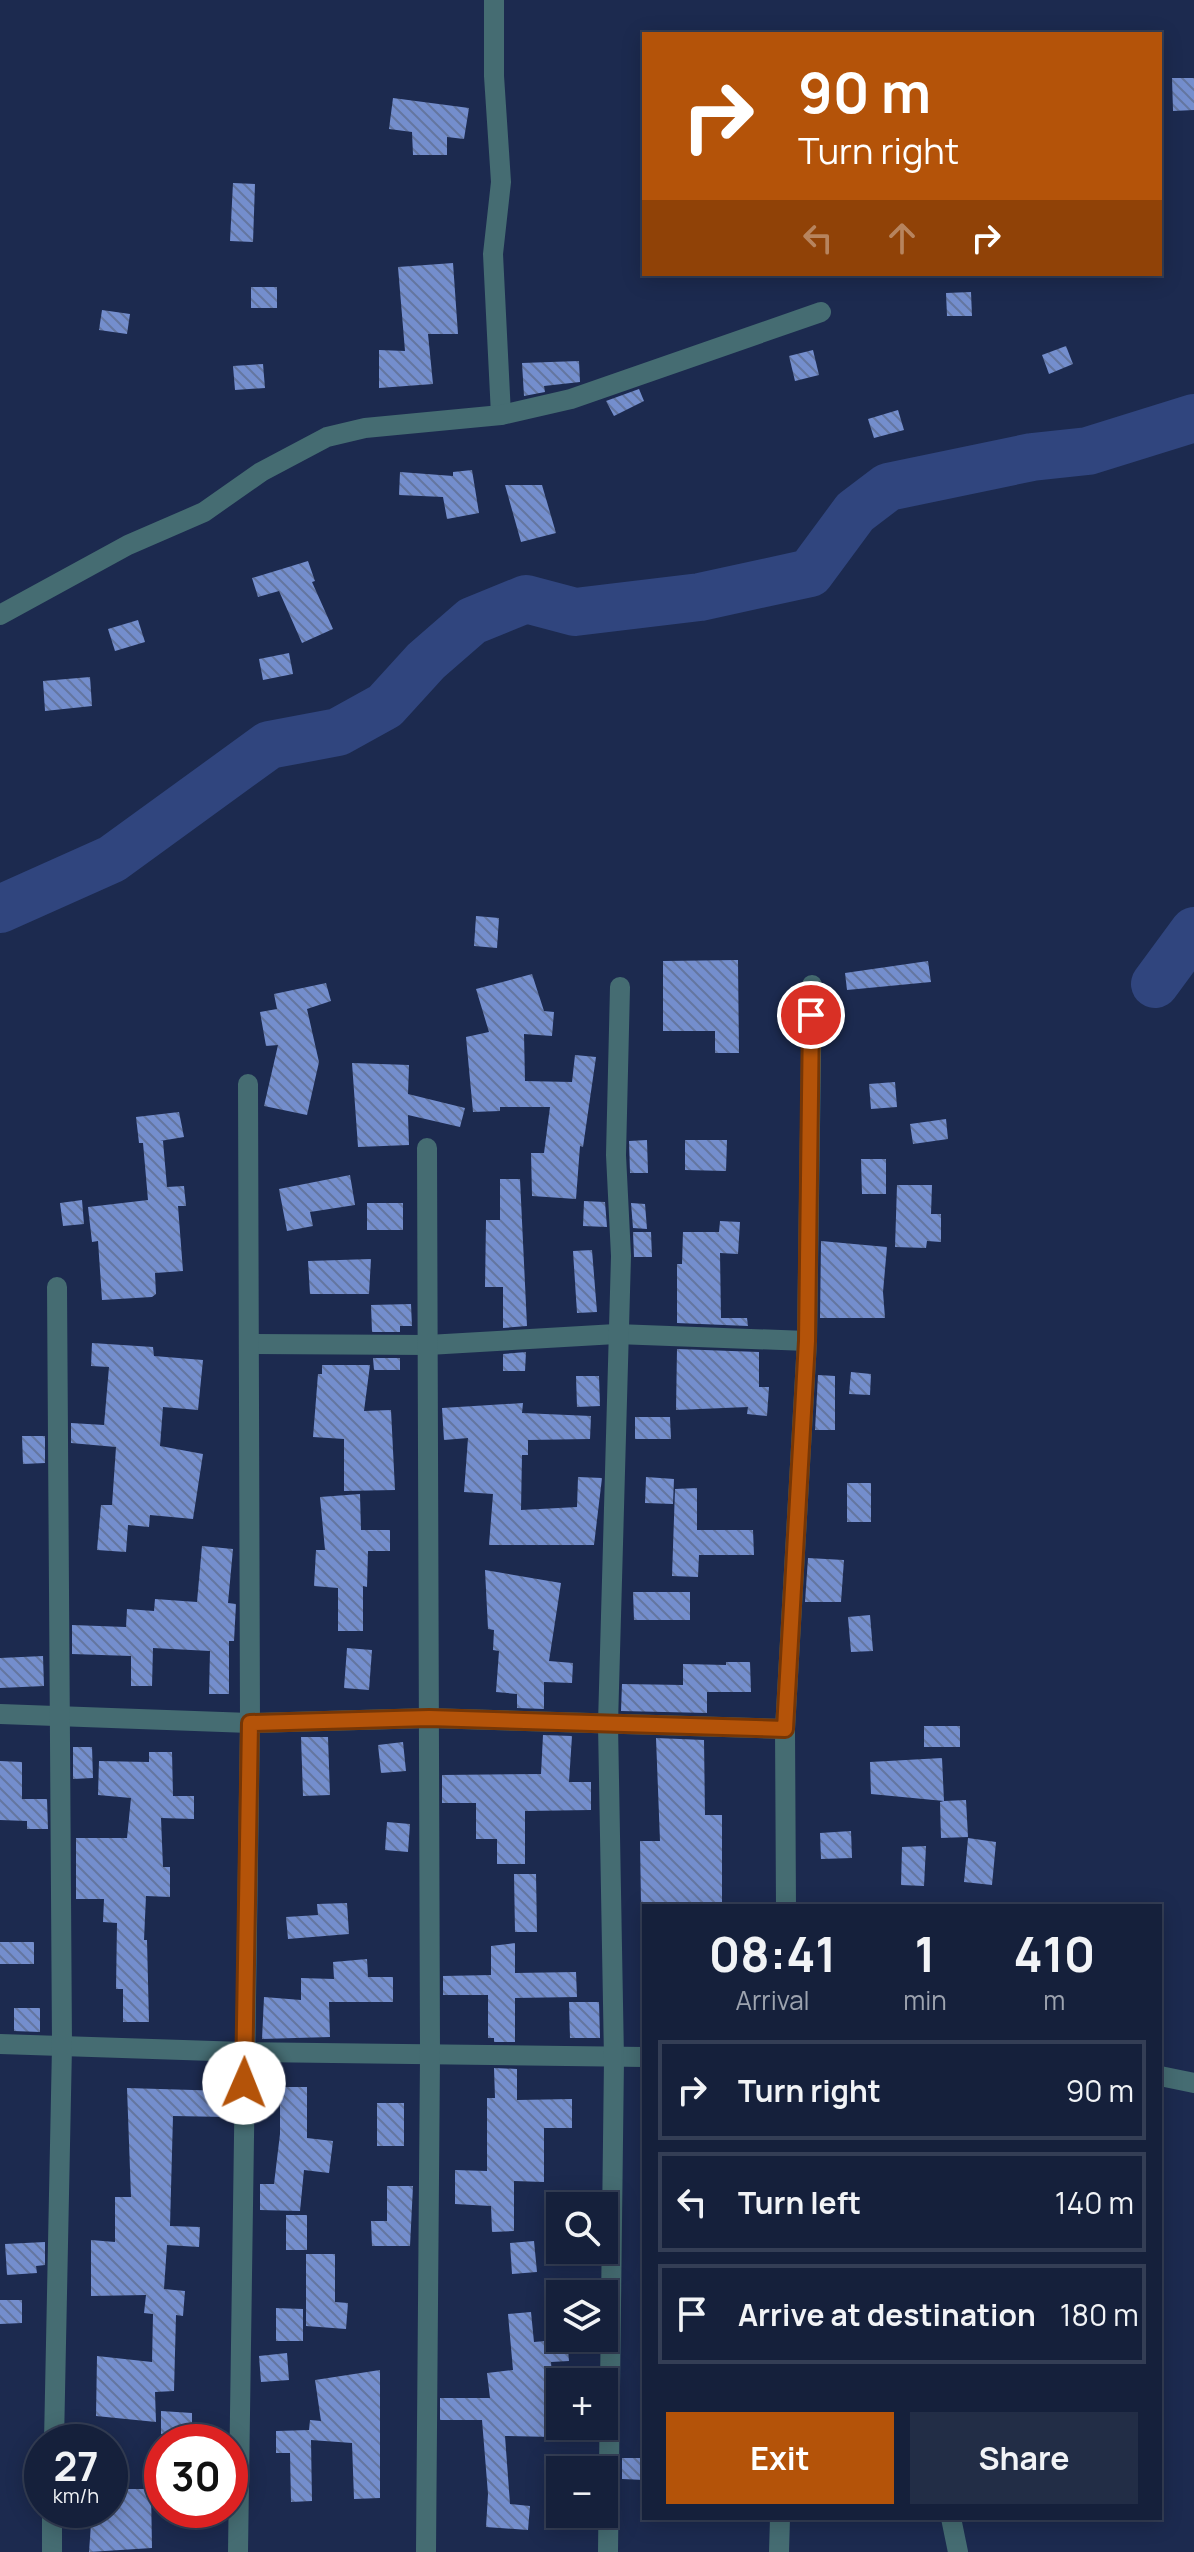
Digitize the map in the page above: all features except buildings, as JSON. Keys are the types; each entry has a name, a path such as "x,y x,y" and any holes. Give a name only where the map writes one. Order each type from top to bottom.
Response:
{"street":[{"path":"494,0 494,76 501,182 493,254 501,415"},
{"path":"0,615 128,545 204,512 261,472 327,437 365,428 501,415 571,399 821,312"},
{"path":"786,1904 785,1729 807,1341 812,985"},
{"path":"608,2552 614,2059 608,1724 616,1334 621,1256 616,1155 620,987"},
{"path":"238,2552 250,1723 248,1084"},
{"path":"426,2552 430,2055 427,1148"},
{"path":"54,2424 62,2046 57,1287"},
{"path":"249,1344 428,1345 616,1334 807,1341"},
{"path":"0,1714 58,1719 250,1723 429,1718 785,1729"},
{"path":"0,2044 244,2052 642,2057"},
{"path":"1162,2076 1194,2083"},
{"path":"779,2552 780,2520"},
{"path":"951,2520 958,2552"},
{"path":"52,2528 52,2552"}],"waterway":[{"path":"0,909 112,859 269,745 338,732 385,706 426,661 472,621 526,599 575,612 700,597 810,573 855,512 888,487 1032,457 1088,451 1194,418"},
{"path":"1155,984 1194,931"}],"route":[{"path":"244,2083 250,1723 429,1718 785,1729 807,1341 811,1015"}]}
